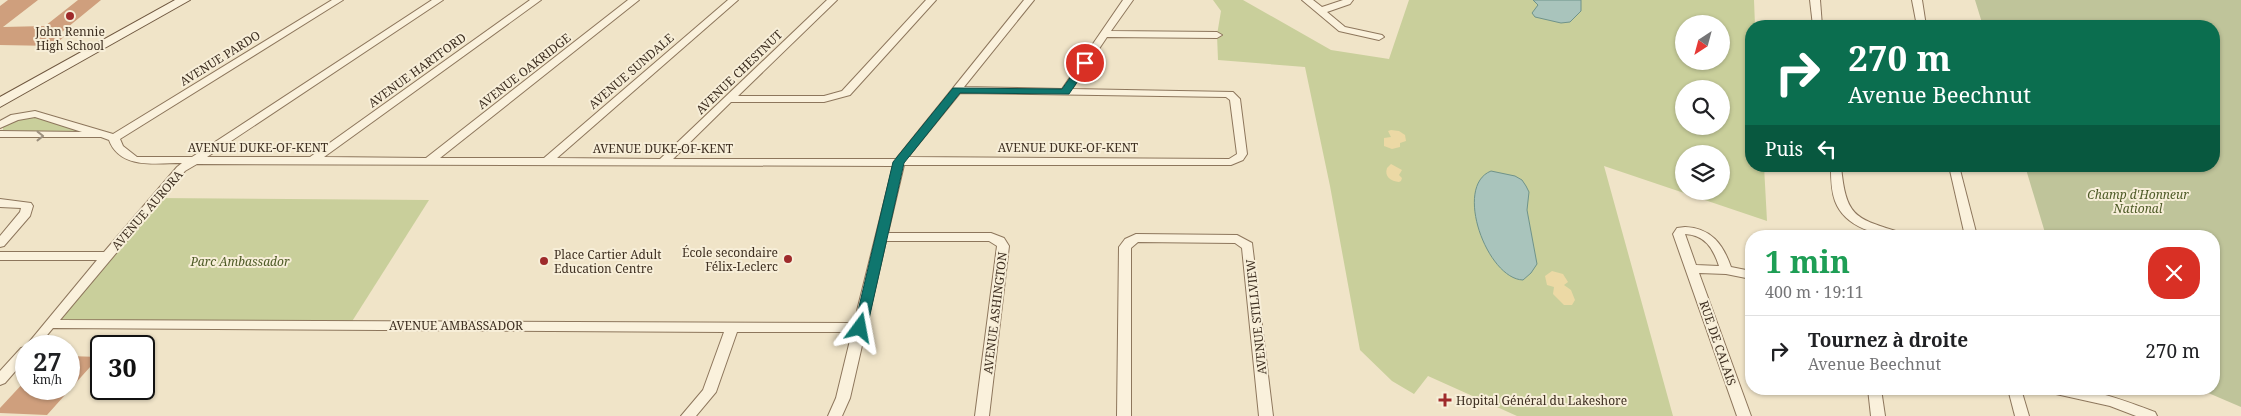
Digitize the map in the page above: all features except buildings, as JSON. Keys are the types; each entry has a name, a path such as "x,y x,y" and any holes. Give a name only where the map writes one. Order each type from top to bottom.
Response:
{"main road":[{"path":"0,91 165,0"},
{"path":"0,103 184,0"}],"street":[{"name":"AVENUE PARDO","path":"111,136 338,0"},
{"name":"AVENUE AURORA","path":"42,335 181,169 438,0"},
{"name":"AVENUE HARTFORD","path":"313,160 536,0"},
{"name":"AVENUE OAKRIDGE","path":"430,161 634,0"},
{"name":"AVENUE SUNDALE","path":"546,162 733,0"},
{"name":"AVENUE CHESTNUT","path":"663,162 832,0"},
{"path":"729,99 824,99 846,93 931,0"},
{"path":"835,416 844,398 899,162 1029,0"},
{"path":"957,90 1065,92 1128,0"},
{"path":"1307,0 1342,29 1379,37"},
{"path":"1320,10 1348,0"},
{"path":"1815,0 1817,20"},
{"path":"1917,0 1921,20"},
{"path":"1105,34 1217,35"},
{"name":"AVENUE DUKE-OF-KENT","path":"111,136 123,153 135,160 1231,162 1242,154 1235,99 1229,94 1065,92"},
{"path":"0,125 15,117 35,114 111,136"},
{"path":"0,134 111,136"},
{"path":"1837,172 1841,202 1847,211 1864,223 1882,230"},
{"path":"1955,172 1970,230"},
{"path":"0,203 27,206 26,213 0,242"},
{"name":"RUE DE CALAIS","path":"1726,270 1717,245 1712,239 1687,230 1681,231 1679,234 1744,416"},
{"name":"AVENUE ASHINGTON","path":"881,237 991,237 1000,241 1003,246 982,416"},
{"name":"AVENUE STILLVIEW","path":"1124,416 1125,247 1136,238 1237,239 1248,246 1266,416"},
{"path":"0,256 107,256"},
{"path":"1692,269 1726,270 1745,274"},
{"name":"AVENUE AMBASSADOR","path":"52,324 860,328"},
{"path":"688,416 709,392 732,327"},
{"path":"0,380 15,363"},
{"path":"1875,395 1878,416"},
{"path":"2017,395 2022,416"},
{"path":"2084,395 2112,401 2150,416"}],"green space":[{"path":"1213,0 1243,0 1331,50 1389,59 1409,0 1754,0 1755,20 1745,20 1745,172 1764,172 1767,221 1705,200 1730,200 1730,145 1675,145 1675,190 1604,166 1673,416 1517,416 1428,376 1414,394 1392,381 1360,350 1330,186 1305,67 1218,60 1217,35 1221,11"},
{"name":"Champ d'Honneur National","path":"1975,0 2241,0 2241,407 2213,395 2220,395 2220,230 2044,230 2027,172 2220,172 2220,20 1981,20"},
{"path":"32,116 84,131 81,133 3,130 3,127 9,122"},
{"name":"Parc Ambassador","path":"156,198 429,200 351,323 51,324"}],"sand":[{"path":"1388,131 1399,131 1405,135 1406,141 1400,143 1400,147 1392,149 1384,146 1384,138 1391,137"},
{"path":"1391,164 1402,170 1399,175 1402,178 1401,181 1393,181 1387,176 1387,168"},
{"path":"1552,271 1563,274 1568,282 1564,285 1571,290 1575,300 1572,305 1564,305 1553,294 1554,287 1547,285 1545,276"}],"water":[{"path":"1533,0 1581,0 1581,11 1570,22 1561,23 1535,17 1532,13 1538,5"},
{"path":"1491,171 1515,176 1522,180 1529,192 1527,210 1537,264 1523,280 1510,276 1497,265 1479,231 1475,212 1475,194 1480,180"}],"place":[{"name":"John Rennie High School","path":"70,16"},
{"name":"École secondaire Félix-Leclerc","path":"788,259"},
{"name":"Place Cartier Adult Education Centre","path":"544,261"},
{"name":"Hopital Général du Lakeshore","path":"1445,400"}],"route":[{"path":"860,328 899,162 957,90 1065,92 1085,63"}]}
